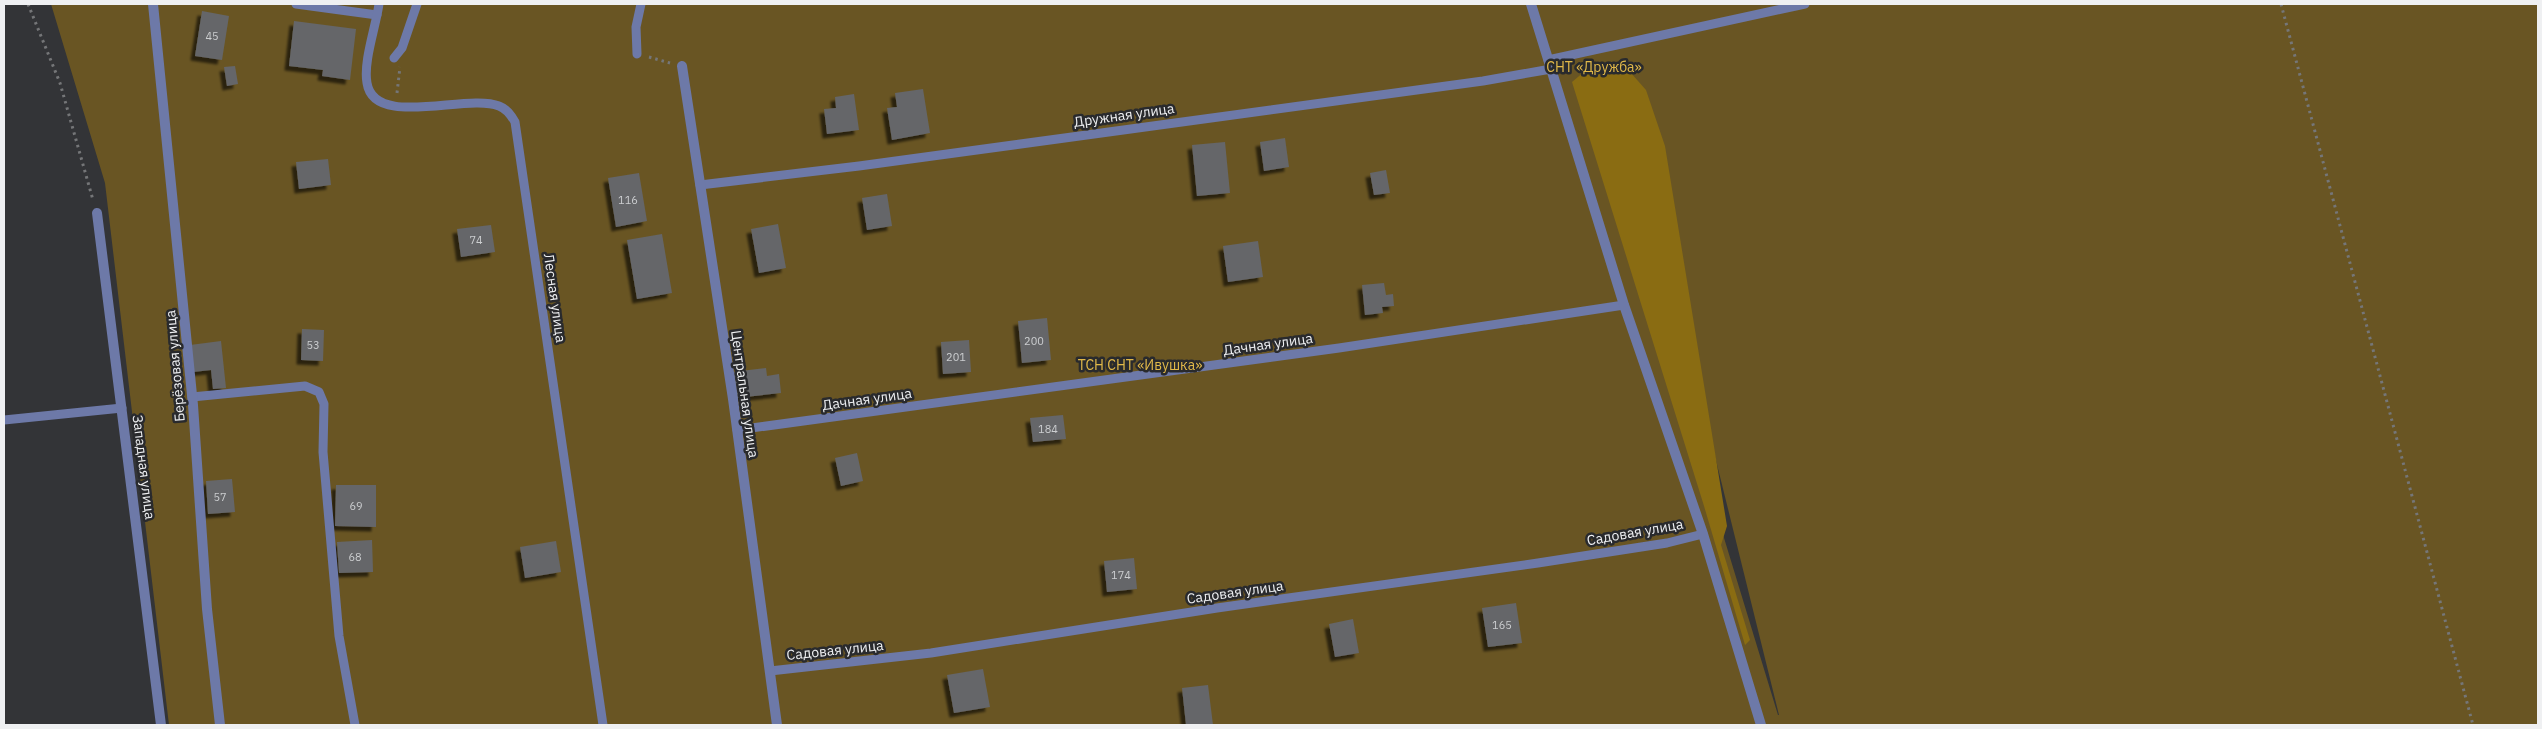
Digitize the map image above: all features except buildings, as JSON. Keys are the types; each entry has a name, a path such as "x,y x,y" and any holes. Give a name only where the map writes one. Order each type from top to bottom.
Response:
{"street":[{"name":"Берёзовая улица","path":"152,4 192,397 207,609 220,725"},
{"path":"1531,4 1624,305 1703,534 1761,725"},
{"name":"Центральная улица","path":"682,66 737,430 778,725"},
{"name":"Западная улица","path":"97,213 161,725"}],"lane":[{"path":"296,4 377,15"},
{"name":"Лесная улица","path":"379,4 366,74 367,85 371,95 379,104 394,107 488,103 508,111 516,122 603,725"},
{"path":"397,55 418,4"},
{"path":"637,54 636,27 641,4"},
{"name":"Дружная улица","path":"700,185 859,166 1483,81 1805,4"},
{"name":"Дачная улица","path":"737,430 1339,348 1624,305"},
{"path":"192,397 305,386 319,392 324,404 323,452 339,636 355,725"},
{"path":"4,420 122,408"},
{"name":"Садовая улица","path":"770,671 931,653 1217,608 1538,563 1666,543 1703,534"}],"path":[{"path":"28,4 60,83 97,213"},
{"path":"2281,4 2473,725"},
{"path":"637,54 682,66"},
{"path":"394,107 400,81 397,55"}],"green space":[{"name":"ТСН СНТ «Ивушка»","path":"51,4 2538,4 2538,725 169,725 105,183","holes":["1633,125 1779,715 1696,446"]},
{"name":"СНТ «Дружба»","path":"1623,64 1646,90 1665,146 1727,526 1721,545 1750,640 1745,645 1704,506 1572,82 1591,66"}]}
